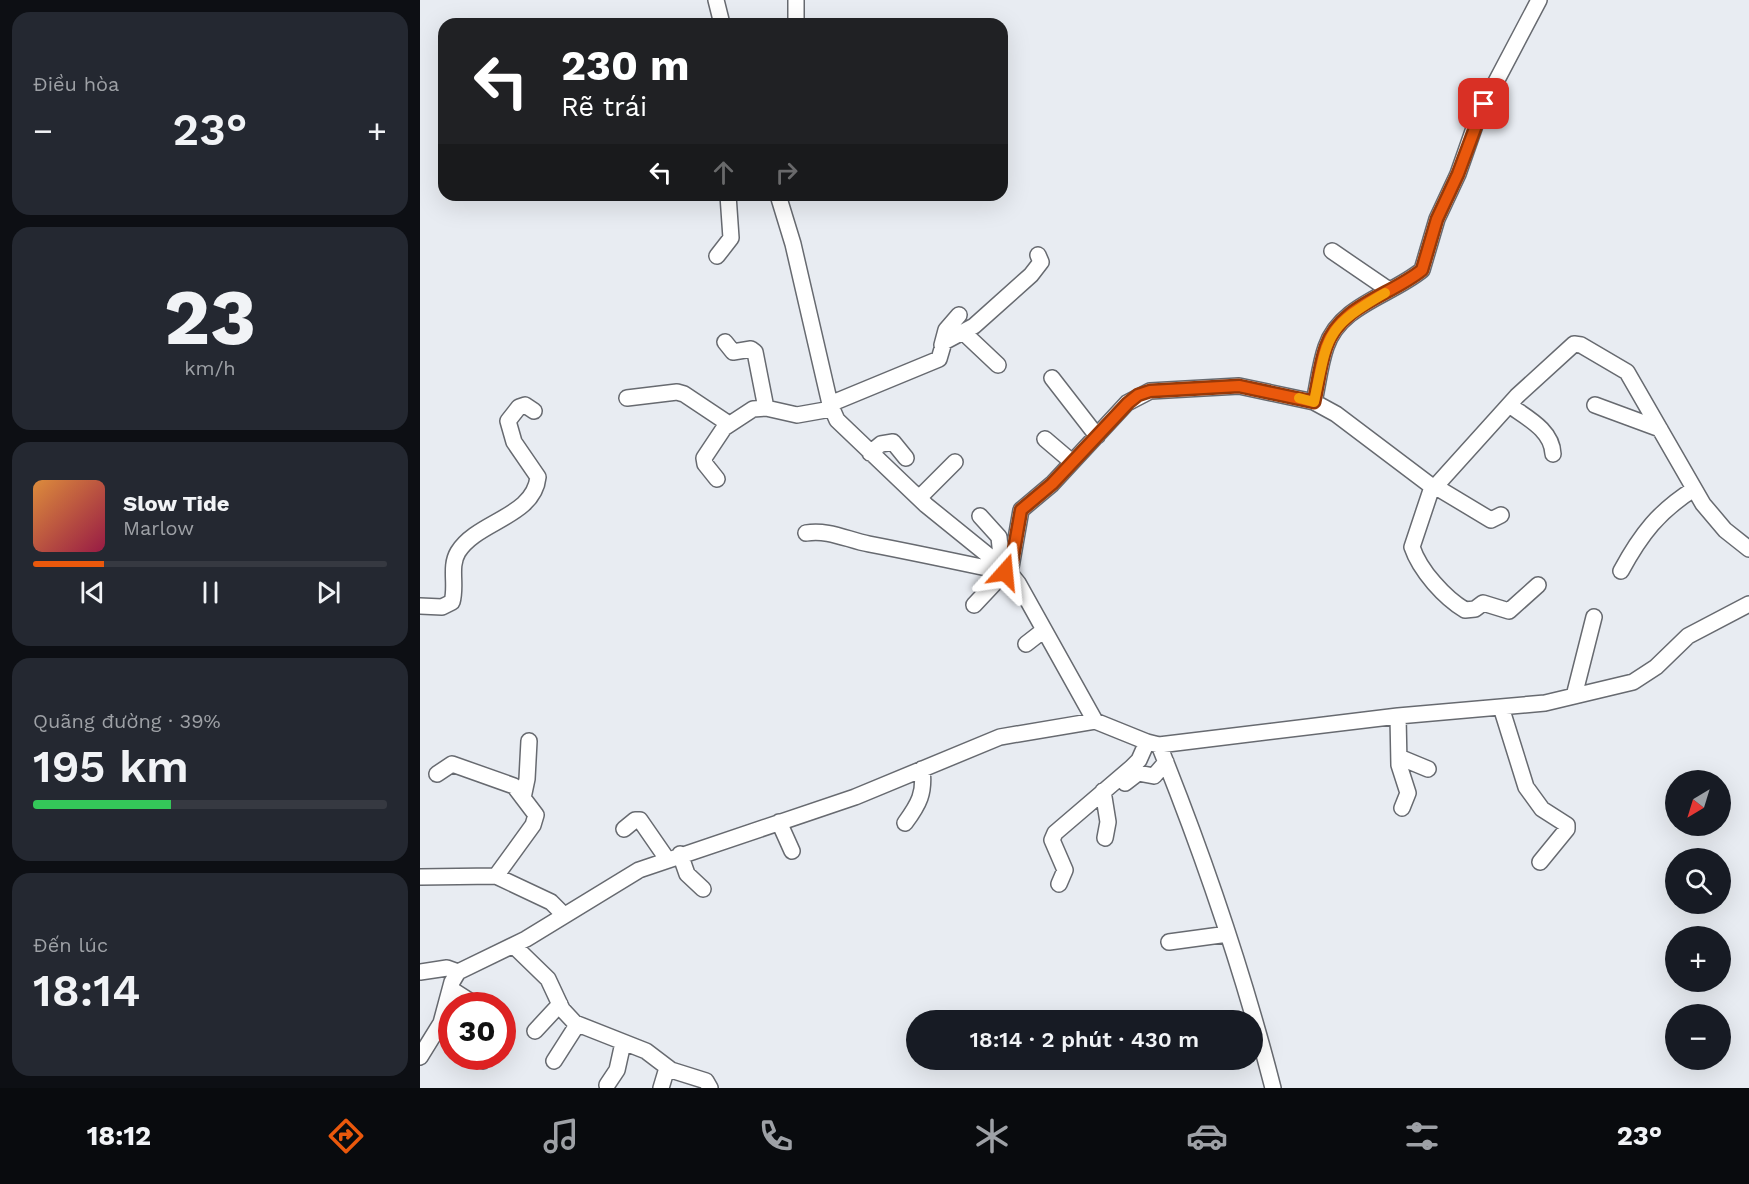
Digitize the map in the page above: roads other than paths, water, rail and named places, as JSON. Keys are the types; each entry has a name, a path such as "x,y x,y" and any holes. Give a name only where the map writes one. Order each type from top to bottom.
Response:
{"street":[{"path":"716,0 720,18"},
{"path":"796,0 796,18"},
{"path":"1314,402 1326,347 1332,333 1353,311 1414,276 1426,262 1437,219 1458,174 1479,114 1539,0"},
{"path":"717,256 731,238 728,201"},
{"path":"780,201 793,244 831,407 845,430 918,498 1006,570 1044,630 1095,721"},
{"path":"1332,251 1389,290"},
{"path":"942,345 946,339 974,326 1031,275 1041,262 1038,255"},
{"path":"717,479 705,464 704,458 729,424 753,409 766,408 797,415 831,407 936,361 940,356 946,330 959,315"},
{"path":"963,332 998,365"},
{"path":"725,342 733,352 751,349 755,352 766,408"},
{"path":"1538,585 1509,611 1483,603 1475,609 1465,610 1451,602 1415,557 1412,547 1434,487 1509,405 1568,347 1581,345 1627,372 1713,518 1749,549"},
{"path":"1053,378 1097,436"},
{"path":"974,605 1006,570 1021,510 1052,484 1128,403 1138,395 1150,391 1239,386 1314,402 1335,414 1434,487 1491,519 1501,515"},
{"path":"627,398 677,392 684,394 729,424"},
{"path":"420,606 442,607 452,602 454,563 464,544 476,532 520,506 534,492 538,477 514,442 508,421 519,407 525,405 534,411"},
{"path":"1509,405 1545,432 1553,442 1553,454"},
{"path":"1595,405 1660,429"},
{"path":"1045,439 1072,462"},
{"path":"870,453 881,444 893,442 906,458"},
{"path":"918,498 955,462"},
{"path":"1621,571 1631,552 1667,506 1694,489"},
{"path":"980,516 999,537 1006,570"},
{"path":"806,533 826,532 850,540 1006,570"},
{"path":"451,992 458,972 514,946 622,878 674,857 855,797 1000,737 1095,721 1153,744 1398,716 1545,703 1634,682 1645,676 1688,636 1749,604"},
{"path":"1574,696 1594,617"},
{"path":"1026,644 1044,630"},
{"path":"1501,707 1526,787 1542,809 1567,825 1567,829 1540,862"},
{"path":"1398,716 1399,757 1408,793 1402,808"},
{"path":"523,798 527,779 529,741"},
{"path":"1153,744 1166,762 1201,852 1258,1031 1273,1088"},
{"path":"1059,884 1065,870 1052,840 1055,833 1139,760 1153,744"},
{"path":"1399,757 1428,769"},
{"path":"1119,788 1136,774 1154,776 1166,762"},
{"path":"437,774 452,764 478,775 510,784 536,815 536,819 496,876"},
{"path":"905,823 922,798 922,769"},
{"path":"1103,791 1108,822 1104,838"},
{"path":"624,828 635,820 640,820 703,889"},
{"path":"779,822 792,851"},
{"path":"420,877 496,876 551,902 564,915"},
{"path":"1169,942 1209,939 1228,934"},
{"path":"514,946 548,979 560,1005 577,1025 646,1051 671,1070 702,1080 710,1088"},
{"path":"420,972 447,968 458,972"},
{"path":"451,989 456,992"},
{"path":"535,1030 560,1005"},
{"path":"554,1061 577,1025"},
{"path":"422,1049 438,1035"},
{"path":"607,1085 617,1070 623,1043"},
{"path":"661,1088 671,1070"},
{"path":"668,1088 671,1070"}]}
